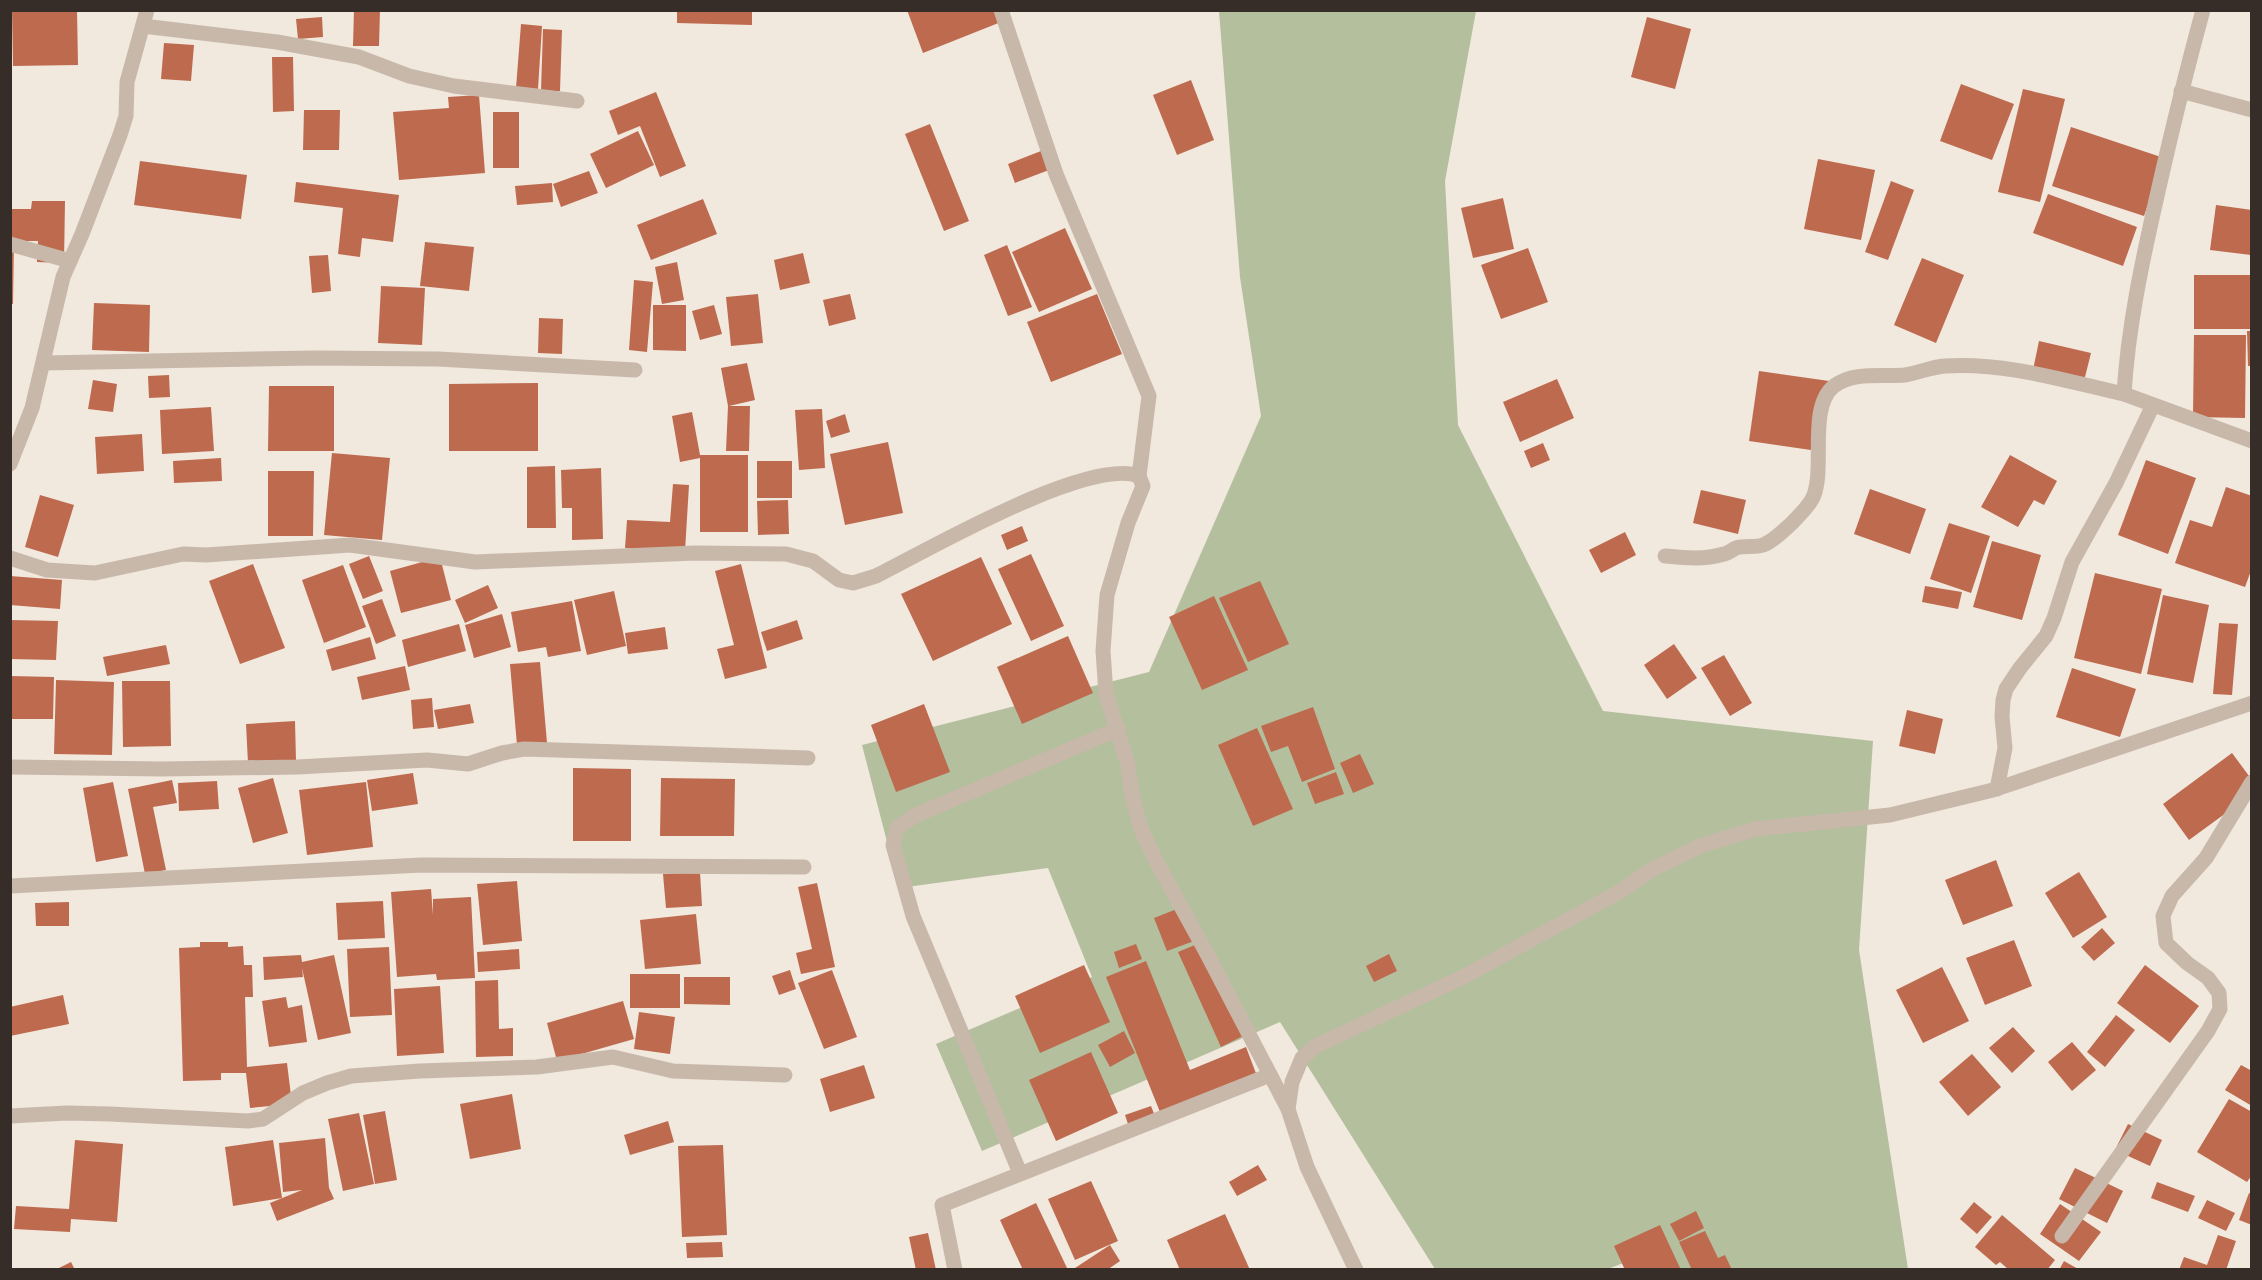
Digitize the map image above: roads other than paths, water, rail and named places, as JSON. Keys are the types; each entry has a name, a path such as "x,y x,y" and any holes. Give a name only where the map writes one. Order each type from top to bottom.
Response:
{"street":[{"path":"10,464 30,416 63,277 126,116 127,82 147,10"},
{"path":"1001,10 1056,174 1149,396 1139,476 1143,486 1128,524 1107,595 1103,651 1106,694 1128,765 1132,796 1141,829 1287,1109 1307,1167 1353,1268"},
{"path":"2124,394 2126,358 2139,275 2181,91 2203,10"},
{"path":"143,26 276,42 359,57 409,76 454,86 577,101"},
{"path":"2181,91 2252,110"},
{"path":"10,244 70,261"},
{"path":"43,363 438,358 634,370"},
{"path":"1665,556 1704,558 1725,554 1736,548 1762,545 1787,527 1807,507 1814,495 1817,484 1820,415 1826,394 1835,385 1851,378 1889,374 1905,375 1946,366 1997,368 2033,373 2124,394 2252,441"},
{"path":"1997,789 2005,748 2002,717 2006,690 2020,668 2046,636 2072,562 2116,483 2153,405"},
{"path":"10,558 46,570 95,573 183,554 216,555 351,546 476,562 695,553 786,554 813,561 839,579 852,583 876,576 1032,498 1079,480 1129,472 1139,476"},
{"path":"1287,1109 1292,1082 1302,1058 1316,1047 1465,976 1619,892 1653,869 1700,846 1755,829 1890,814 1997,789 2252,703"},
{"path":"1020,1173 913,916 893,845 897,828 914,816 1118,729"},
{"path":"10,767 162,770 297,767 427,760 468,764 502,753 524,749 808,758"},
{"path":"2062,1236 2208,1031 2220,1009 2219,993 2208,978 2166,944 2163,916 2172,896 2206,858 2252,782"},
{"path":"10,886 422,864 804,867"},
{"path":"10,1116 99,1114 248,1121 263,1119 303,1093 351,1076 537,1067 613,1057 673,1071 785,1075"},
{"path":"955,1269 942,1205 1270,1075"}]}
